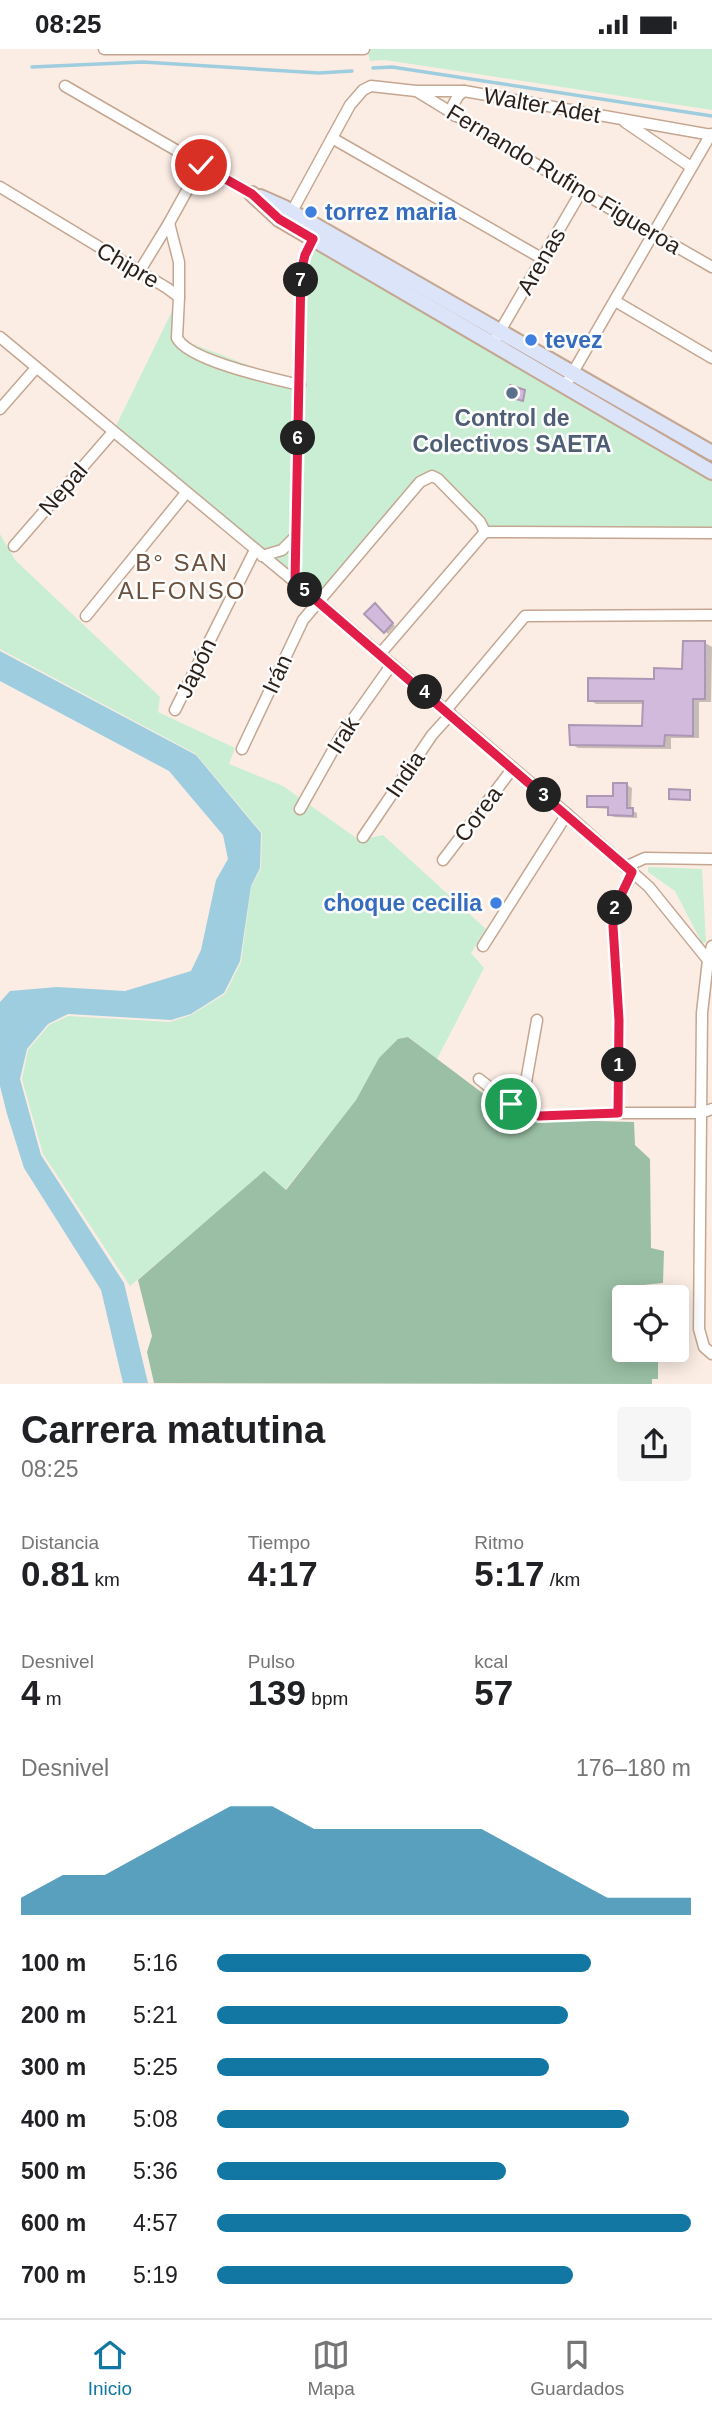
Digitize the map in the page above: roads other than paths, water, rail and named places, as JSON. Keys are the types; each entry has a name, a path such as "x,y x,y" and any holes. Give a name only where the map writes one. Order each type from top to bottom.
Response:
{"street":[{"path":"104,49 363,49"},
{"path":"65,86 497,337 573,372 712,453"},
{"name":"Walter Adet","path":"332,138 350,104 363,90 371,86 416,91 464,91 711,135"},
{"name":"Fernando Rufino Figueroa","path":"416,91 580,192 712,267"},
{"path":"455,116 453,104 464,91"},
{"path":"621,120 691,167"},
{"path":"565,386 711,135"},
{"path":"289,217 332,138 543,259"},
{"path":"139,272 201,165"},
{"name":"Chipre","path":"0,187 179,297 177,338 184,346 228,366 300,385"},
{"name":"Arenas","path":"497,337 580,192"},
{"path":"169,223 180,270 179,297"},
{"path":"295,582 301,272 305,255 318,234"},
{"path":"615,301 712,358"},
{"path":"0,337 319,602 567,814 649,887 710,961"},
{"path":"497,337 565,386 712,472"},
{"path":"0,409 36,368"},
{"name":"Nepal","path":"14,546 113,432"},
{"name":"Irán","path":"242,749 303,620 425,478 438,479 480,522 485,532"},
{"path":"86,616 186,493"},
{"path":"380,654 485,532 712,533"},
{"path":"258,553 282,550 296,535"},
{"name":"Japón","path":"175,710 258,553"},
{"name":"India","path":"363,837 448,712 525,616 712,615"},
{"name":"Irak","path":"300,809 341,736 392,664"},
{"name":"Corea","path":"443,860 513,768"},
{"path":"483,946 567,814"},
{"path":"618,1113 619,1020 613,926 615,908 629,869 645,858 712,859"},
{"path":"712,946 702,1013 699,1267 699,1329 704,1347 712,1354"},
{"path":"521,1110 537,1020"},
{"path":"480,1079 521,1110 539,1116 701,1113 712,1109"},
{"path":"700,1188 712,1188"},
{"path":"699,1267 712,1267"}],"water":[{"path":"0,651 196,755 261,833 260,868 251,886 240,961 224,993 191,1014 171,1020 68,1014 48,1024 27,1049 20,1079 41,1155 124,1283 148,1383 123,1383 101,1290 24,1168 0,1086 0,1002 10,991 57,987 125,991 191,971 201,950 216,880 228,859 223,835 169,771 0,681"}],"waterway":[{"path":"32,67 143,62 319,73 352,71"},
{"path":"373,68 392,67 712,116"}],"place":[{"name":"torrez maria","path":"311,212"},
{"name":"tevez","path":"531,340"},
{"name":"Control de Colectivos SAETA","path":"512,393"},
{"name":"choque cecilia","path":"496,903"}],"district":[{"name":"B° SAN ALFONSO","path":"182,577"}]}
